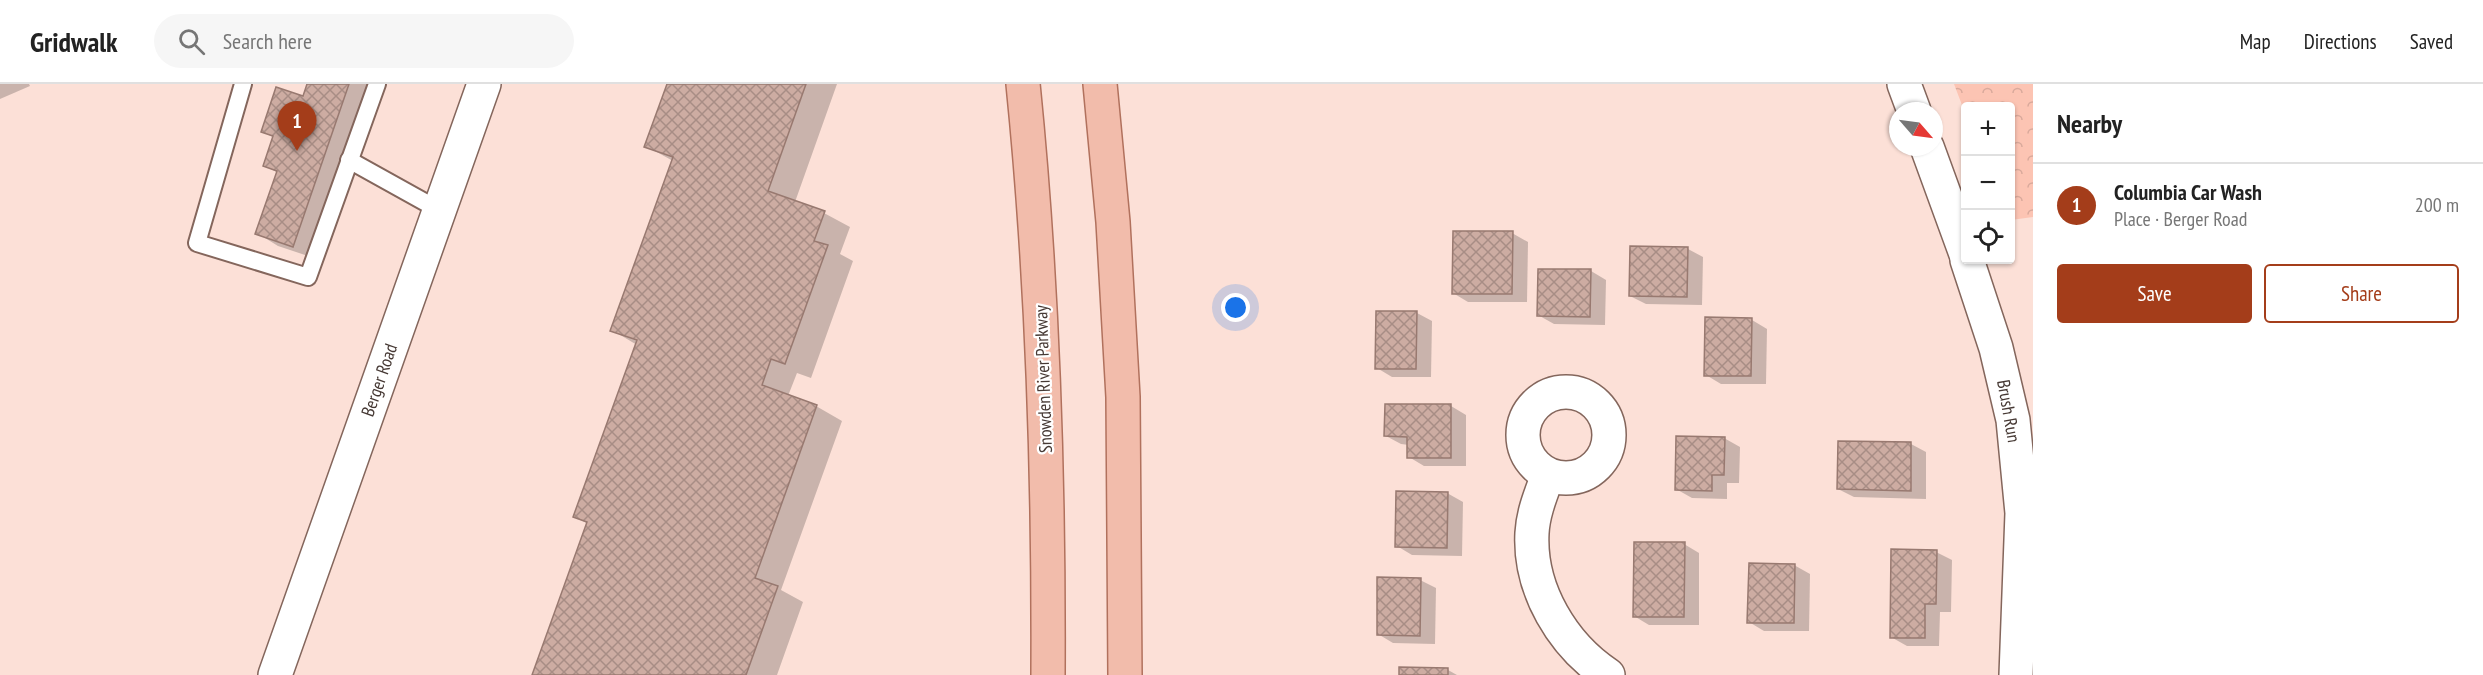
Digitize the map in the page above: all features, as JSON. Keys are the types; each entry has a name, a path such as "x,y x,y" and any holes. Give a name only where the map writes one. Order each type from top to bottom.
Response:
{"main road":[{"name":"Snowden River Parkway","path":"1023,84 1035,216 1045,393 1048,675"},
{"path":"1100,84 1113,222 1123,397 1125,675"}],"street":[{"name":"Berger Road","path":"275,675 484,84"},
{"path":"1904,84 1911,102"},
{"path":"1930,156 1961,243"},
{"name":"Brush Run","path":"1968,264 1996,348 2013,420 2028,513 2016,675"},
{"path":"1548,475 1537,506 1532,534 1542,593 1557,623 1573,645 1608,675"}],"lane":[{"path":"243,84 197,243 308,277 377,84"},
{"path":"350,160 440,210"}],"green space":[{"path":"1954,84 2033,84 2033,217 2015,219 2015,102 1961,102"}],"building":[{"path":"307,84 349,84 293,247 255,234 277,171 263,166 273,136 261,132 276,87 303,96"},
{"path":"667,84 806,84 768,191 825,211 814,241 828,245 785,364 771,359 762,385 817,405 755,578 778,586 746,675 532,675 587,522 573,517 637,340 610,331 673,157 644,147"},
{"path":"1453,231 1513,231 1512,294 1452,294"},
{"path":"1630,246 1688,247 1687,297 1629,296"},
{"path":"1538,269 1591,269 1590,317 1537,316"},
{"path":"1376,311 1417,311 1416,369 1375,369"},
{"path":"1705,317 1752,318 1751,376 1704,376"},
{"path":"1385,404 1451,404 1451,458 1407,458 1407,437 1384,436"},
{"path":"1676,436 1725,437 1724,475 1712,475 1712,491 1675,490"},
{"path":"1838,441 1911,442 1911,491 1837,489"},
{"path":"1396,491 1448,492 1447,548 1395,547"},
{"path":"1634,542 1685,542 1684,617 1633,617"},
{"path":"1891,549 1937,550 1936,604 1925,604 1925,638 1890,638"},
{"path":"1749,563 1795,564 1794,623 1747,623"},
{"path":"1377,577 1421,578 1420,636 1377,635"},
{"path":"1399,667 1448,668 1448,675 1399,675"}],"place":[{"name":"Columbia Car Wash","path":"297,151"}]}
